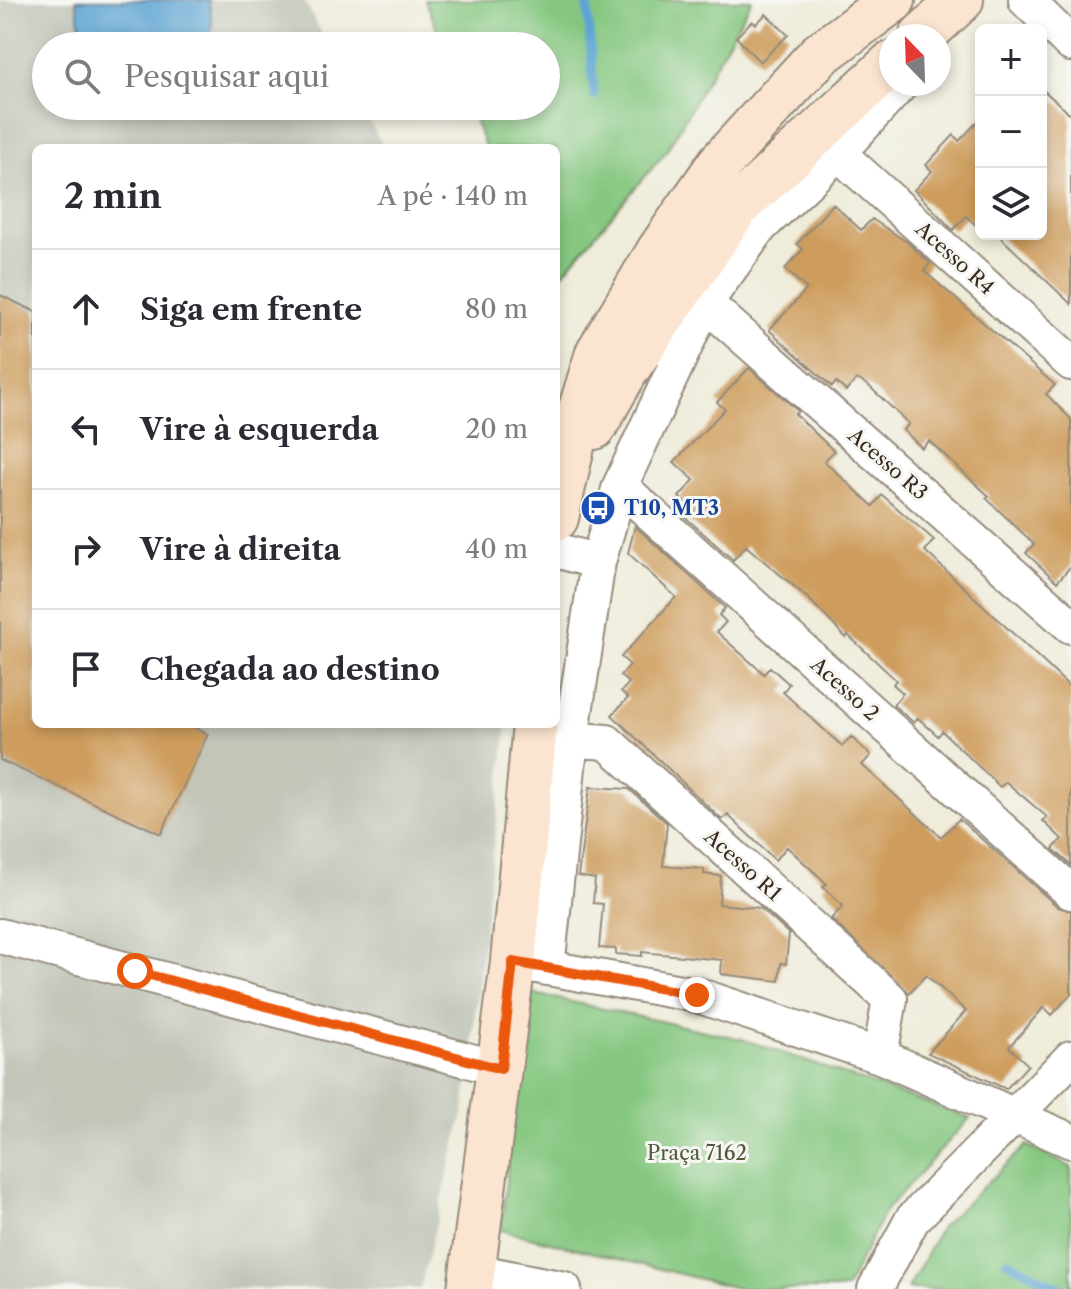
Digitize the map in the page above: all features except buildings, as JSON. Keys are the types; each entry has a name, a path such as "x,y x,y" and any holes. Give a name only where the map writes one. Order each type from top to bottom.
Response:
{"main road":[{"path":"560,502 579,415 598,353 659,251 720,163 819,55 893,0"},
{"path":"935,24 961,0"},
{"path":"560,502 625,372 748,217 879,77"},
{"path":"472,1280 501,1069 530,965 546,734"}],"street":[{"path":"951,24 968,0"},
{"path":"1026,0 1071,44"},
{"path":"560,688 620,486 748,217 838,153 890,96"},
{"name":"Acesso R4","path":"838,153 1071,363"},
{"name":"Acesso R3","path":"705,303 1071,626"},
{"name":"Acesso 2","path":"620,486 1071,892"},
{"path":"560,551 598,562"},
{"name":"Acesso R1","path":"546,734 607,742 890,999 880,1056"},
{"path":"0,936 501,1069"},
{"path":"530,965 697,995 880,1056 1071,1141"},
{"path":"875,1289 912,1220 1071,1058"},
{"path":"472,1280 564,1289"}],"shaded area":[{"path":"0,0 304,0 321,32 32,32 32,120 369,120 382,144 32,144 32,728 507,728 465,1106 420,1289 0,1289"}],"green space":[{"path":"425,0 752,0 666,152 560,276 560,144 484,144 474,120 560,120 560,32 438,32"},
{"name":"Praça 7162","path":"526,992 742,1039 970,1118 885,1211 846,1289 741,1289 501,1230"},
{"path":"1027,1145 1071,1167 1071,1289 908,1289 941,1227"}],"water":[{"path":"76,0 209,0 210,32 82,32"}],"waterway":[{"path":"587,0 594,95"},
{"path":"1007,1261 1062,1289"}],"place":[{"name":"T10, MT3","path":"598,508"}],"route":[{"path":"135,971 501,1069 513,962 697,995"}]}
